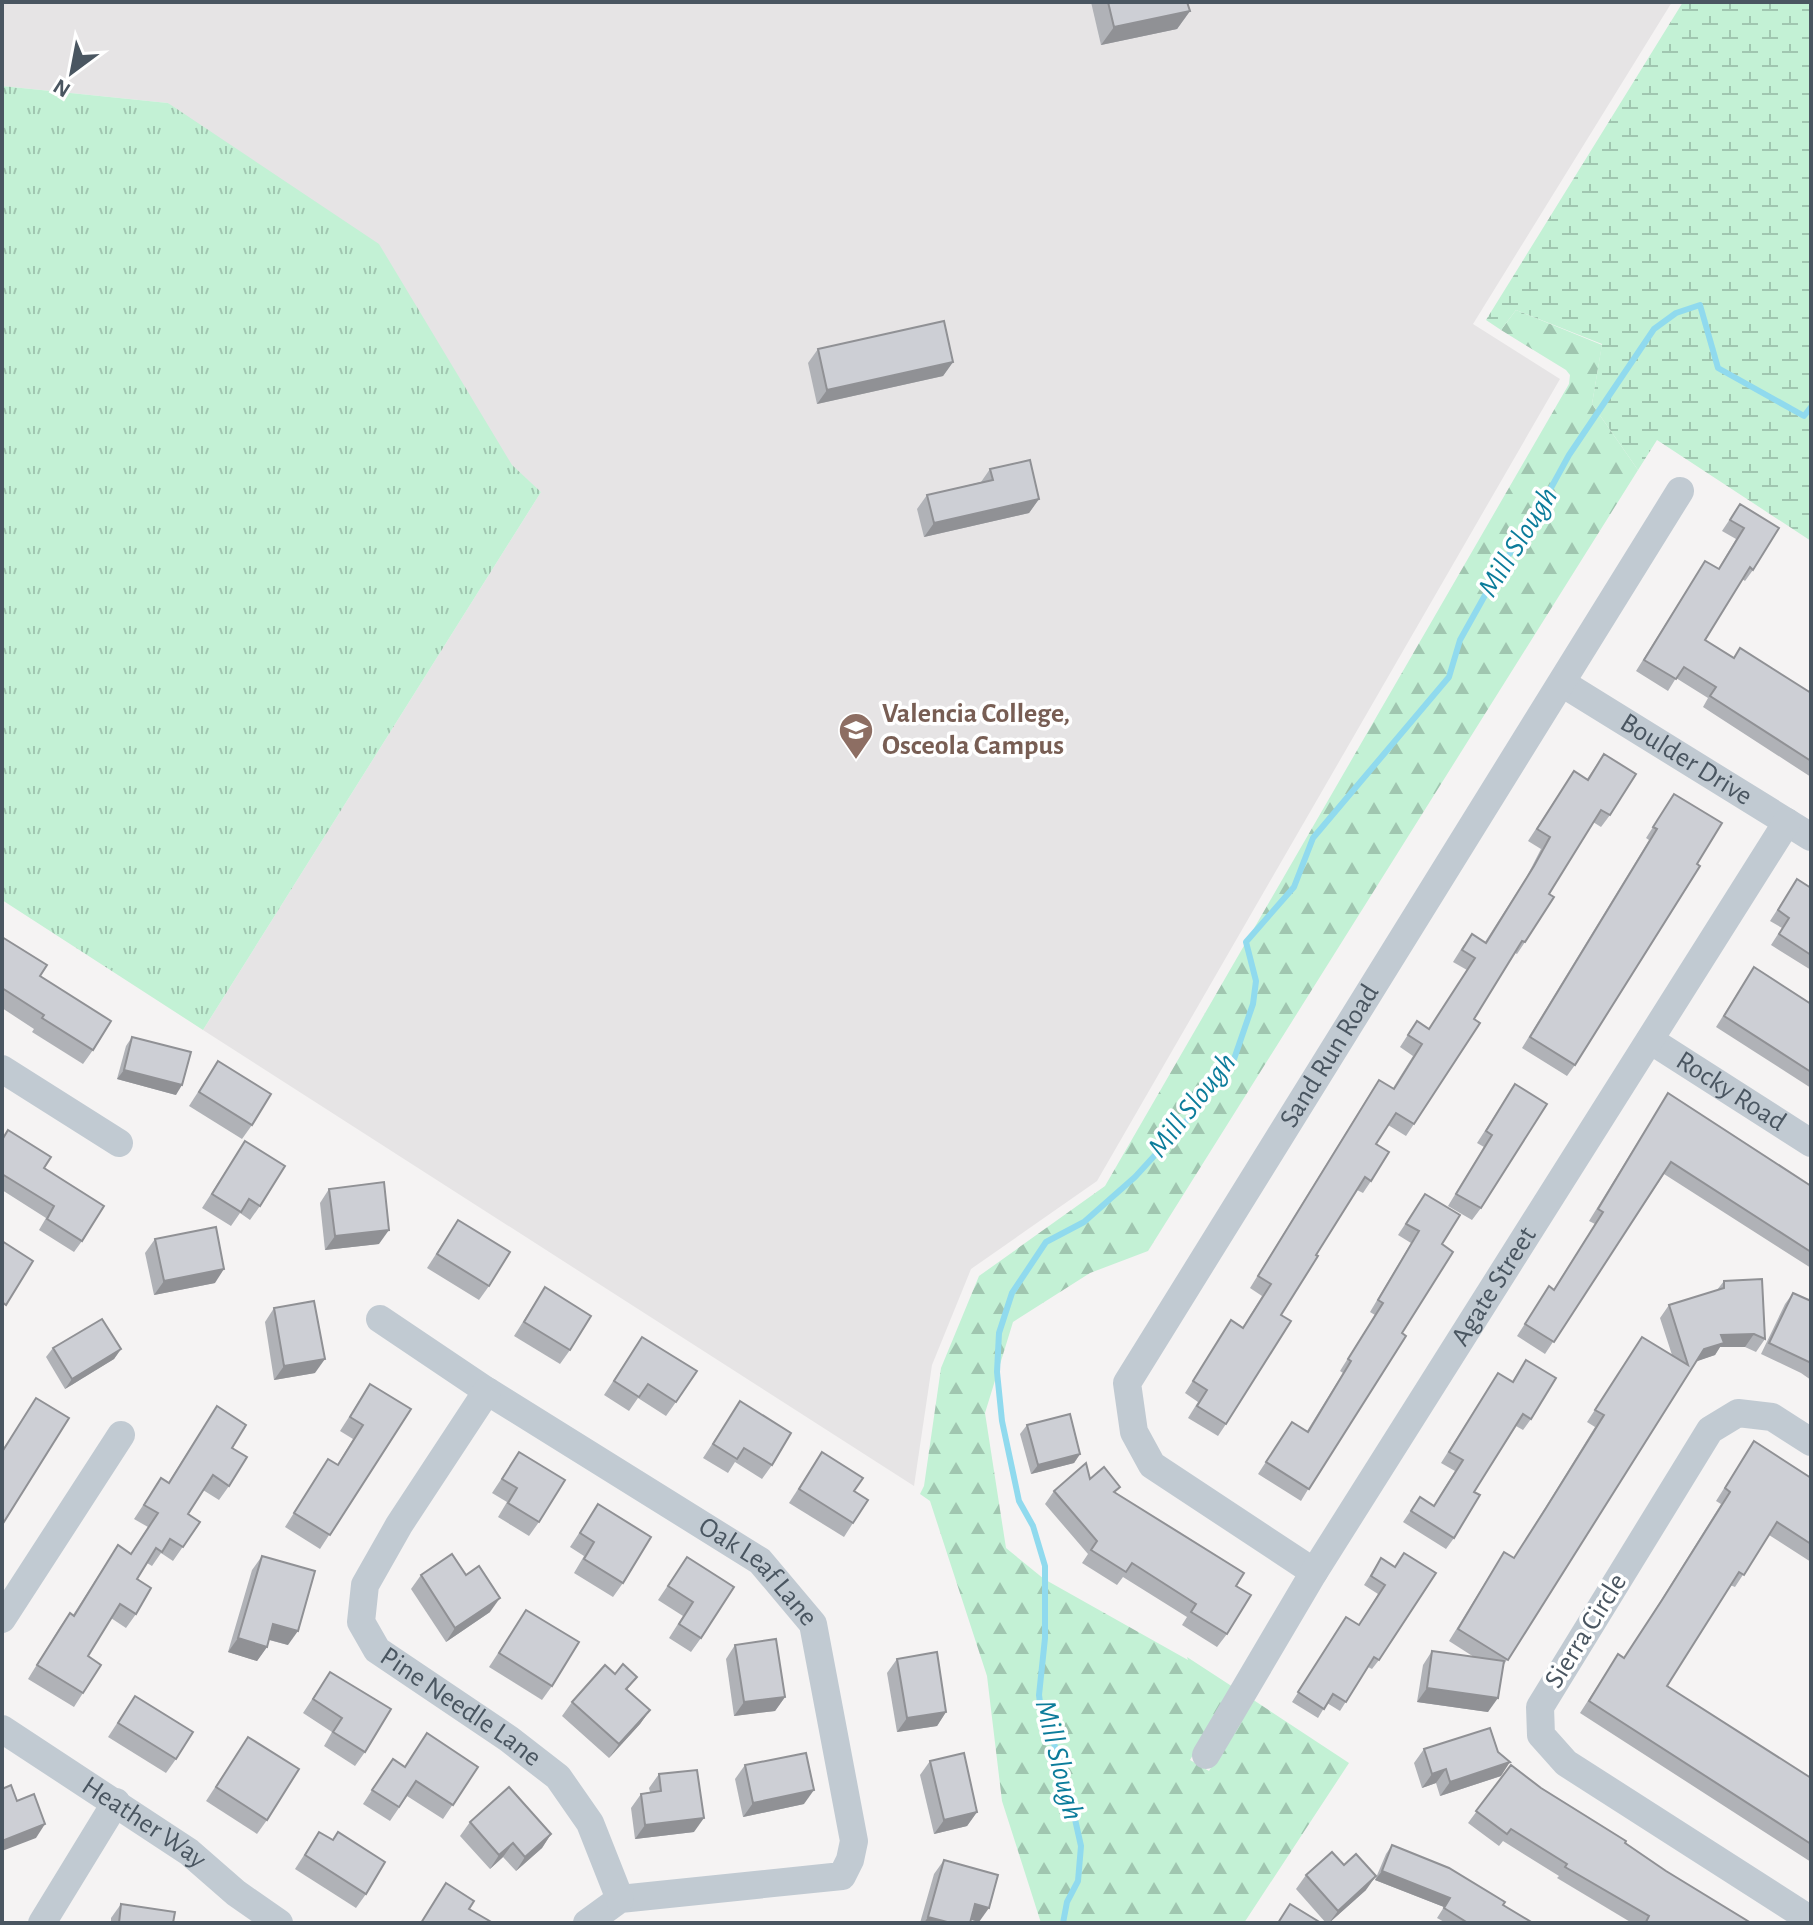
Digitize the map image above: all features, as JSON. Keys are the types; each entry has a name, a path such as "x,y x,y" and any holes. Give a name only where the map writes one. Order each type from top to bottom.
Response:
{"street":[{"name":"Sand Run Road","path":"1314,1572 1152,1465 1134,1432 1127,1383 1680,491"},
{"name":"Boulder Drive","path":"1562,683 1811,837"},
{"name":"Agate Street","path":"1206,1755 1314,1572 1787,822"},
{"name":"Rocky Road","path":"1650,1040 1811,1143"},
{"path":"2,1069 119,1143"},
{"name":"Oak Leaf Lane","path":"380,1319 487,1391 760,1561 813,1624 854,1841 842,1876 620,1899"},
{"name":"Pine Needle Lane","path":"487,1391 399,1525 365,1585 361,1622 377,1650 509,1739 558,1777 590,1823 620,1899"},
{"name":"Sierra Circle","path":"1811,1442 1772,1417 1738,1413 1710,1430 1540,1707 1541,1735 1566,1763 1811,1920"},
{"path":"2,1619 121,1435"},
{"name":"Heather Way","path":"2,1729 189,1852 236,1893 279,1923"},
{"path":"42,1923 116,1802"},
{"path":"587,1923 620,1899"}],"shaded area":[{"name":"Valencia College, Osceola Campus","path":"2,2 1672,2 1473,324 1560,379 1097,1181 971,1269 932,1365 914,1486 203,1030 541,492 512,466 168,103 2,86"}],"green space":[{"path":"1683,2 1811,2 1811,541 1657,440 1638,470 1592,404 1602,344 1516,310 1501,330 1486,320"},
{"path":"2,86 168,103 379,244 512,465 541,492 203,1030 2,900"},
{"path":"1516,310 1602,345 1592,404 1638,470 1148,1251 1090,1273 1013,1322 985,1413 1006,1548 1044,1579 1188,1660 1187,1657 1233,1687 1190,1760 1209,1771 1252,1699 1349,1763 1244,1923 1041,1923 1002,1801 987,1676 930,1501 920,1494 924,1486 941,1368 979,1276 1105,1186 1569,384 1570,375 1566,370 1501,330"}],"building":[{"path":"1108,2 1187,2 1190,11 1114,27"},
{"path":"944,321 953,362 827,390 818,349"},
{"path":"1030,460 1039,499 934,523 927,495 993,480 990,469"},
{"path":"1740,504 1779,528 1753,570 1750,567 1705,640 1734,658 1740,648 1811,693 1811,761 1710,696 1716,687 1684,667 1676,679 1644,660 1705,561 1719,569 1744,528 1730,520"},
{"path":"1604,754 1636,774 1610,815 1601,810 1549,894 1554,897 1525,942 1522,941 1474,1019 1480,1023 1414,1124 1396,1113 1376,1144 1389,1152 1371,1181 1365,1177 1316,1255 1281,1315 1291,1321 1226,1424 1197,1406 1207,1390 1193,1381 1231,1320 1243,1328 1271,1284 1258,1276 1379,1080 1394,1089 1422,1044 1408,1035 1417,1021 1429,1029 1475,958 1462,950 1472,934 1486,943 1550,837 1537,829 1574,771 1588,780"},
{"path":"1674,794 1722,823 1697,864 1700,866 1575,1065 1530,1037 1657,829 1653,827"},
{"path":"1797,879 1811,888 1811,955 1779,934 1789,918 1778,910"},
{"path":"2,937 47,965 40,976 111,1021 93,1050 2,988"},
{"path":"1754,967 1811,1004 1811,1072 1724,1016"},
{"path":"132,1037 191,1052 182,1085 124,1070"},
{"path":"218,1061 271,1094 252,1125 199,1092"},
{"path":"1515,1084 1547,1104 1481,1208 1456,1194 1492,1135 1486,1131"},
{"path":"1668,1093 1811,1186 1811,1252 1671,1162 1554,1342 1525,1324 1549,1286 1554,1290 1603,1212 1598,1209"},
{"path":"8,1130 51,1157 44,1168 104,1206 82,1241 47,1219 54,1206 2,1174 2,1140"},
{"path":"245,1141 285,1166 260,1206 249,1199 241,1212 212,1194"},
{"path":"384,1182 389,1230 335,1236 329,1189"},
{"path":"1425,1194 1460,1215 1442,1244 1453,1252 1402,1333 1406,1336 1309,1489 1266,1462 1292,1422 1308,1432 1351,1361 1348,1359 1383,1303 1378,1300 1419,1231 1406,1224"},
{"path":"458,1220 510,1252 489,1286 437,1254"},
{"path":"216,1227 224,1269 164,1281 155,1239"},
{"path":"2,1241 33,1261 6,1305 2,1302"},
{"path":"1762,1279 1765,1339 1754,1334 1721,1335 1724,1343 1704,1349 1508,1660 1458,1629 1504,1552 1514,1558 1546,1508 1604,1415 1595,1410 1642,1337 1688,1365 1669,1305 1724,1288 1724,1281"},
{"path":"545,1287 591,1316 570,1350 524,1322"},
{"path":"1793,1293 1811,1301 1811,1363 1769,1343"},
{"path":"314,1301 325,1359 284,1366 274,1308"},
{"path":"102,1319 121,1349 72,1379 53,1348"},
{"path":"642,1337 697,1371 676,1402 648,1384 639,1397 614,1381"},
{"path":"1526,1360 1556,1378 1531,1419 1523,1414 1474,1492 1480,1495 1454,1538 1411,1511 1420,1497 1434,1506 1463,1460 1449,1452 1498,1373 1513,1382"},
{"path":"370,1384 411,1409 330,1535 294,1513 328,1459 338,1465 363,1425 350,1417"},
{"path":"36,1398 69,1418 2,1525 2,1452"},
{"path":"740,1401 791,1433 772,1465 744,1448 737,1459 713,1444"},
{"path":"217,1406 246,1425 232,1448 247,1457 229,1486 213,1475 188,1514 200,1522 183,1547 170,1539 162,1552 156,1548 137,1579 151,1588 136,1614 120,1604 88,1656 101,1665 83,1693 37,1665 70,1613 74,1616 118,1545 131,1554 158,1513 144,1505 161,1478 169,1483"},
{"path":"1070,1414 1080,1454 1038,1465 1027,1425"},
{"path":"1754,1441 1811,1478 1811,1544 1777,1522 1744,1575 1739,1572 1667,1686 1811,1778 1811,1844 1589,1701 1618,1654 1624,1658 1662,1600 1730,1492 1725,1488"},
{"path":"519,1452 565,1480 539,1522 508,1503 517,1488 502,1479"},
{"path":"822,1452 863,1478 854,1491 868,1500 853,1523 799,1489"},
{"path":"1086,1463 1090,1479 1104,1467 1120,1487 1114,1492 1244,1573 1236,1586 1251,1595 1227,1634 1191,1612 1196,1604 1132,1563 1126,1572 1091,1550 1097,1541 1054,1491"},
{"path":"598,1504 651,1537 623,1583 584,1559 594,1542 580,1533"},
{"path":"1404,1553 1436,1573 1379,1660 1374,1657 1346,1702 1333,1694 1324,1709 1298,1692 1346,1617 1359,1625 1385,1585 1371,1576 1381,1558 1395,1567"},
{"path":"452,1554 466,1575 479,1566 500,1598 455,1628 421,1575"},
{"path":"262,1556 315,1571 298,1631 273,1624 267,1647 238,1638"},
{"path":"687,1557 734,1587 701,1638 679,1624 693,1602 668,1586"},
{"path":"526,1610 579,1642 552,1686 499,1653"},
{"path":"776,1639 785,1697 744,1702 735,1645"},
{"path":"1432,1651 1504,1661 1498,1698 1427,1688"},
{"path":"937,1652 946,1712 907,1718 897,1659"},
{"path":"623,1664 637,1677 626,1689 650,1710 619,1744 572,1702 605,1665 615,1674"},
{"path":"330,1672 391,1709 365,1752 333,1732 342,1718 313,1699"},
{"path":"135,1696 193,1732 176,1759 118,1723"},
{"path":"1490,1728 1498,1752 1510,1762 1450,1782 1446,1769 1432,1774 1424,1749"},
{"path":"427,1733 478,1767 453,1805 416,1781 399,1807 372,1790 393,1759 405,1767"},
{"path":"248,1737 299,1769 267,1820 216,1787"},
{"path":"806,1753 814,1790 753,1803 745,1765"},
{"path":"964,1753 977,1812 944,1820 930,1761"},
{"path":"1511,1765 1666,1871 1751,1923 1648,1923 1649,1916 1565,1867 1567,1864 1511,1829 1507,1834 1476,1811"},
{"path":"697,1770 704,1818 645,1825 641,1794 661,1791 659,1774"},
{"path":"11,1785 17,1801 34,1794 45,1824 2,1841 2,1789"},
{"path":"509,1787 551,1834 525,1857 513,1843 499,1855 470,1822"},
{"path":"319,1832 333,1840 338,1832 385,1862 366,1894 305,1855"},
{"path":"1392,1845 1449,1868 1533,1923 1468,1923 1444,1908 1450,1898 1382,1871"},
{"path":"1332,1852 1344,1865 1356,1854 1376,1876 1338,1911 1306,1875"},
{"path":"944,1860 998,1875 989,1908 975,1904 970,1923 951,1923 928,1917"},
{"path":"446,1883 474,1901 469,1909 493,1923 421,1923"},
{"path":"121,1904 175,1912 173,1923 119,1923"},
{"path":"1290,1904 1321,1923 1278,1923"}],"waterway":[{"name":"Mill Slough","path":"1063,1923 1067,1902 1078,1881 1081,1846 1064,1770 1041,1710 1039,1695 1045,1638 1045,1566 1033,1526 1019,1501 1002,1421 997,1372 999,1333 1012,1293 1046,1242 1084,1222 1135,1177 1188,1119 1233,1062 1253,1004 1256,981 1246,942 1294,887 1313,838 1449,677 1460,640 1503,563 1534,519 1569,455 1654,329 1676,313 1700,305 1718,368 1804,416 1811,407"}],"place":[{"name":"Valencia College, Osceola Campus","path":"856,761"}]}
